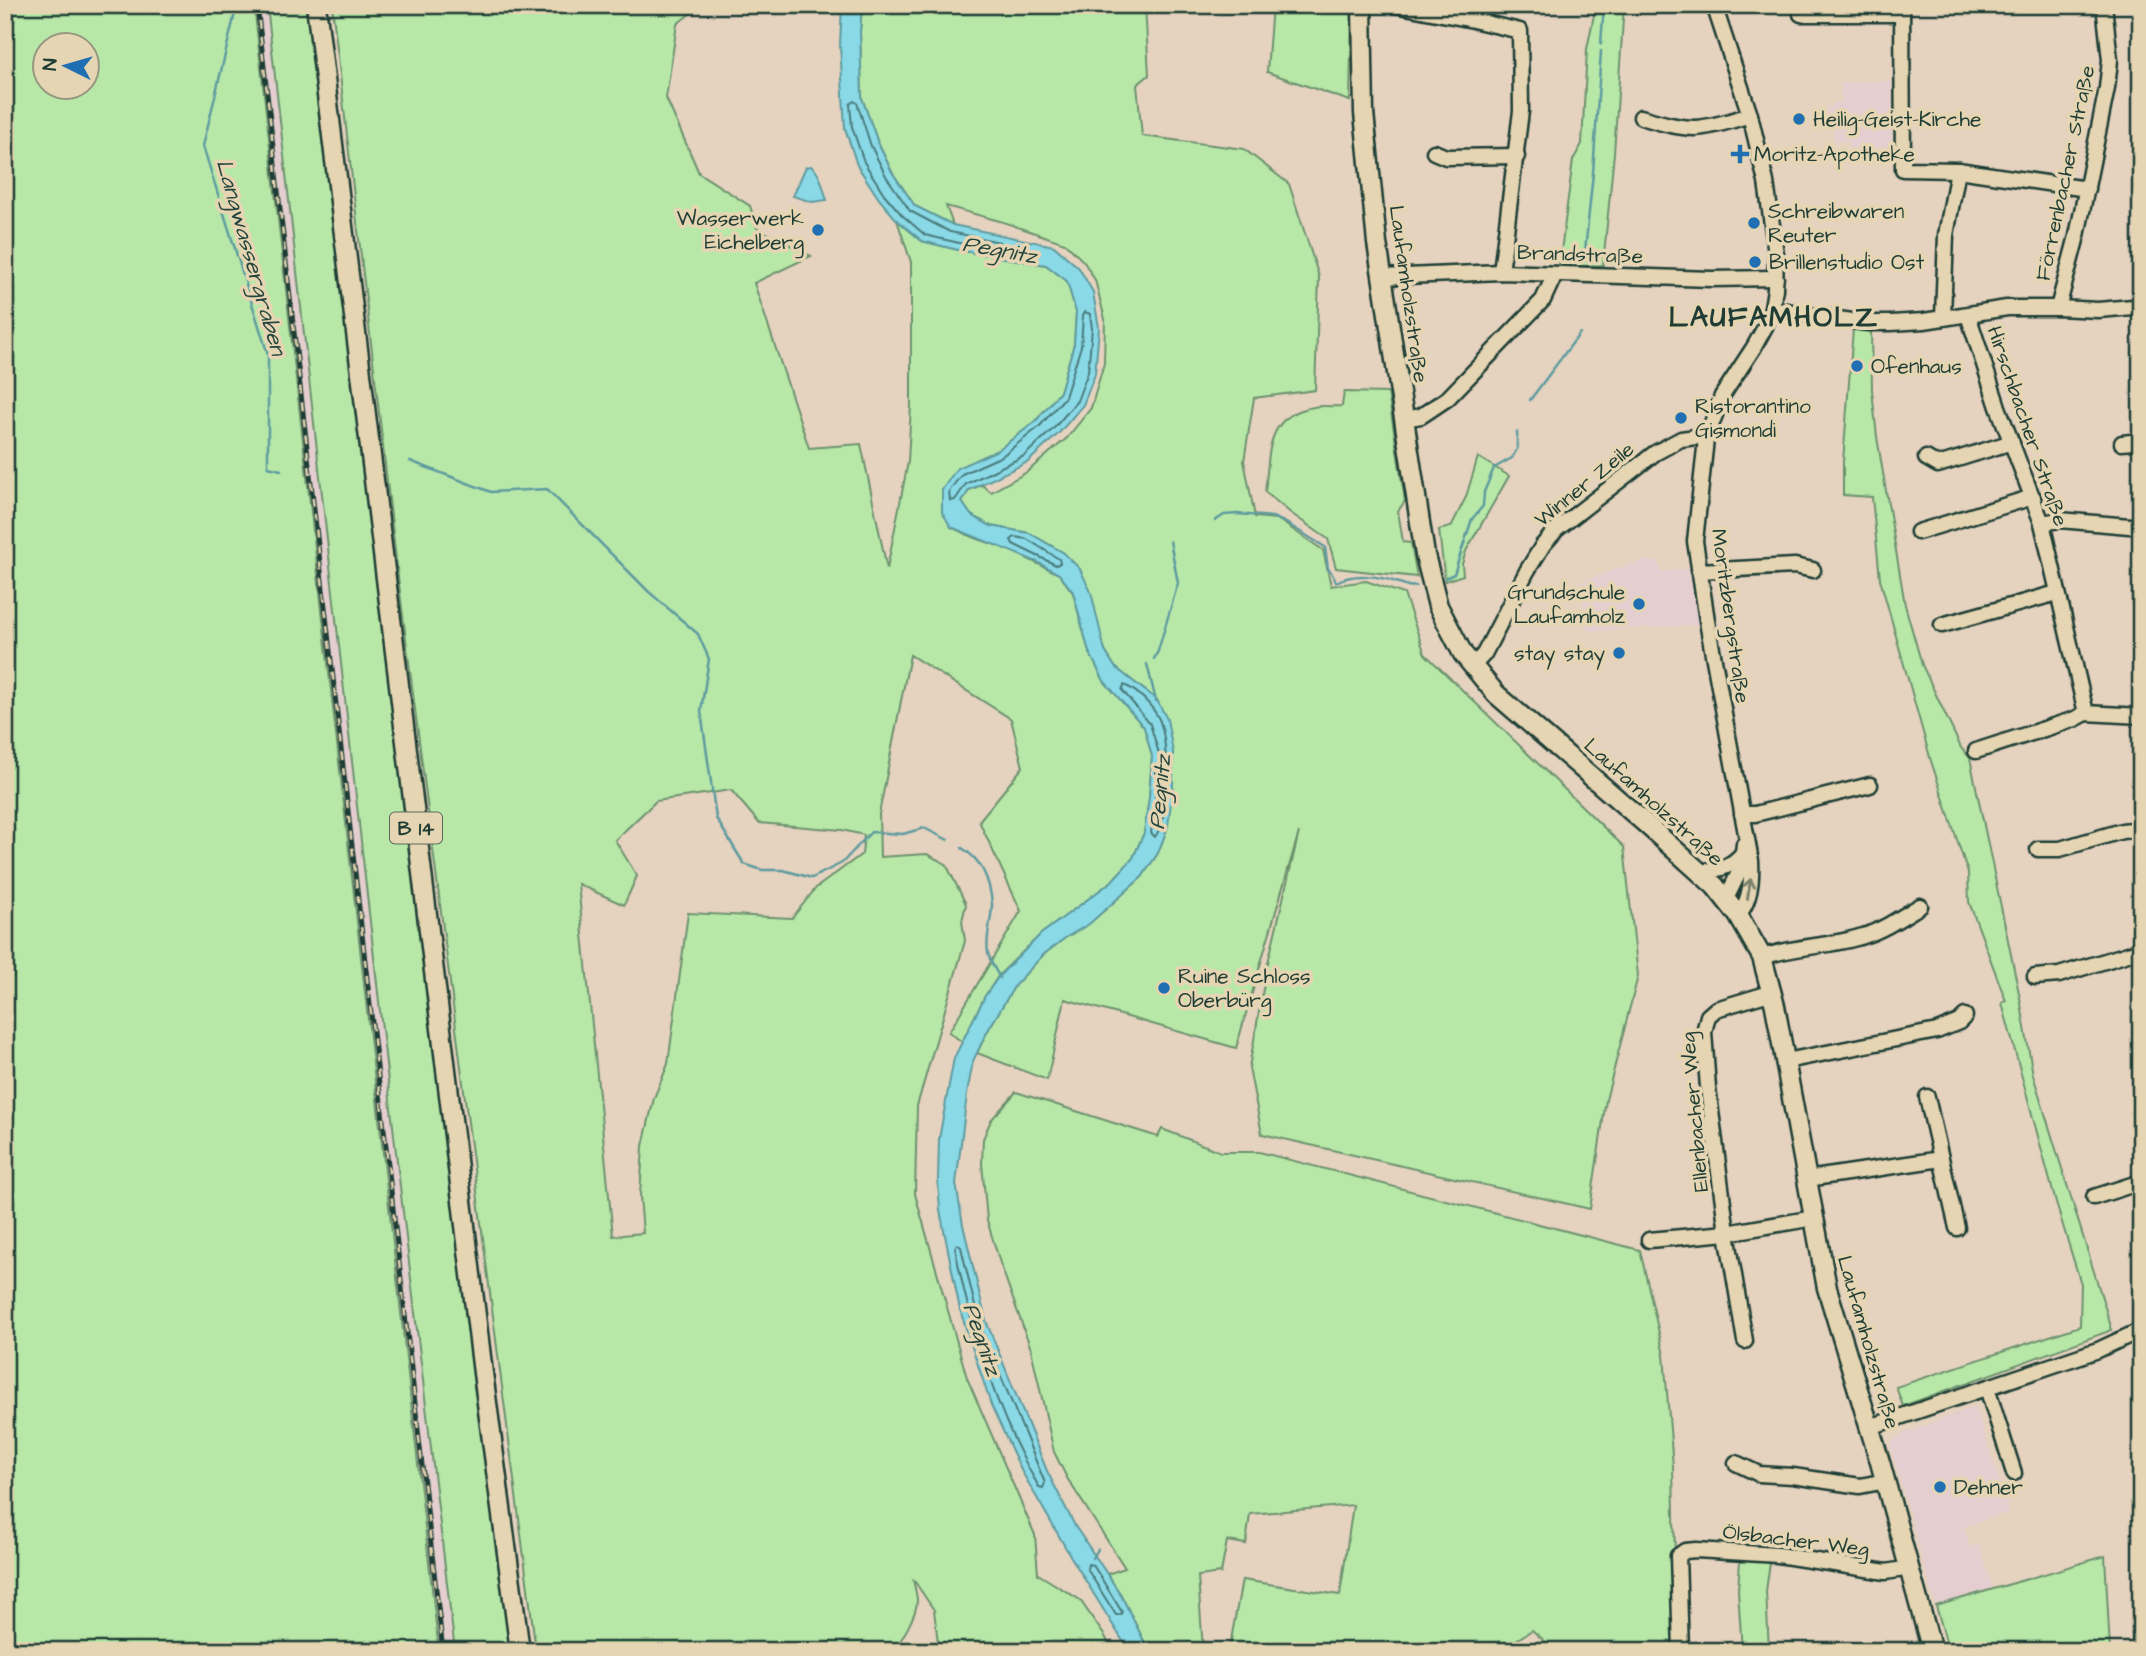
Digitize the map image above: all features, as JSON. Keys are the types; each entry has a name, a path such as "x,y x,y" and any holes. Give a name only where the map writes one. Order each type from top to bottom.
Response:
{"main road":[{"name":"B 14","path":"316,5 481,1359 520,1651"},
{"name":"Laufamholzstraße","path":"1362,5 1364,113 1382,277 1430,579 1446,625 1472,667 1507,705 1699,871 1738,915 1762,957 1773,992 1830,1301 1886,1481 1932,1651"}],"street":[{"path":"1395,5 1520,31 1521,111 1501,272"},
{"name":"Moritzbergstraße","path":"1714,5 1750,115 1766,182 1775,244 1776,278 1772,308 1754,347 1721,396 1706,439 1695,541 1752,870 1748,897 1738,915"},
{"name":"Förrenbacher Straße","path":"2058,308 2077,236 2107,88 2109,60 2104,5"},
{"path":"1801,14 1902,10 1903,169 1958,170 2087,189"},
{"path":"1641,117 1696,128 1750,115"},
{"path":"1434,152 1446,157 1517,156"},
{"path":"1943,318 1946,235 1958,170"},
{"name":"Brandstraße","path":"1382,277 1501,272 1711,279 1776,278"},
{"path":"1404,419 1421,416 1448,398 1543,300 1555,274"},
{"path":"1772,308 1868,323 1911,322 2007,309 2098,310 2141,304"},
{"name":"Hirschbacher Straße","path":"1968,315 1998,407 2042,523 2086,713"},
{"name":"Winner Zeile","path":"1472,667 1484,654 1534,558 1557,529 1655,453 1681,439 1706,439"},
{"path":"2123,443 2141,441"},
{"path":"1926,458 1938,465 2012,442"},
{"path":"1918,532 2033,497"},
{"path":"2042,523 2060,520 2141,527"},
{"path":"1699,571 1796,566 1814,570"},
{"path":"1942,625 2057,593"},
{"path":"1976,751 2086,713 2141,716"},
{"path":"1742,814 1755,814 1870,785"},
{"path":"2038,849 2060,849 2122,831 2141,829"},
{"name":"Moritzbergstraße","path":"1726,899 1738,876 1745,836"},
{"path":"1699,871 1716,871 1727,867 1742,854"},
{"path":"1762,957 1862,937 1884,928 1920,906"},
{"path":"2035,977 2059,975 2141,950"},
{"name":"Ellenbacher Weg","path":"1745,1340 1727,1233 1705,1053 1705,1023 1716,1009 1773,992"},
{"path":"1786,1061 1937,1031 1959,1023 1965,1016"},
{"path":"1927,1097 1957,1228"},
{"path":"1807,1179 1941,1159"},
{"path":"2094,1197 2141,1182"},
{"path":"1649,1240 1727,1233 1814,1218"},
{"path":"1870,1427 2098,1350 2141,1330"},
{"path":"1987,1388 2014,1473"},
{"path":"1736,1463 1759,1474 1860,1486 1886,1481"},
{"name":"Ölsbacher Weg","path":"1681,1651 1678,1556 1685,1551 1778,1555 1886,1572 1910,1568"}],"shaded area":[{"path":"254,5 267,5 455,1651 439,1651"},
{"path":"1892,81 1892,147 1848,148 1849,141 1834,141 1834,120 1827,120 1825,108 1833,107 1833,103 1841,103 1841,83"},
{"name":"Grundschule Laufamholz","path":"1646,560 1659,562 1661,572 1688,568 1699,625 1588,631 1580,582"},
{"path":"1975,1406 2009,1512 1964,1527 1970,1547 1979,1544 1993,1589 1936,1606 1890,1446 1896,1437"}],"green space":[{"path":"5,5 254,5 439,1651 5,1651"},
{"path":"267,5 307,5 511,1651 455,1651"},
{"path":"332,5 652,5 653,8 663,5 701,5 677,24 666,98 699,173 750,206 757,228 811,256 754,283 809,448 861,444 887,569 908,462 911,405 911,262 897,220 922,241 1046,265 1067,281 1076,312 1074,344 1060,392 1035,422 998,450 975,460 951,527 1005,548 1059,574 1073,593 1089,652 1104,681 1144,727 1152,756 1144,833 1133,858 1111,882 1041,934 999,975 985,996 962,1042 949,1032 1021,911 979,821 1023,767 1011,719 910,655 879,814 880,857 927,854 946,864 966,904 962,921 965,941 917,1106 915,1194 967,1378 1035,1535 1038,1574 1080,1600 1106,1638 1110,1651 939,1651 934,1610 913,1579 917,1601 914,1613 904,1635 891,1651 536,1651 398,577","holes":["731,790 759,823 842,830 864,835 862,854 816,888 792,918 688,913 668,1064 654,1098 643,1146 640,1196 643,1233 613,1236 578,884 624,905 637,876 615,840 656,801"]},
{"path":"862,5 1145,5 1149,75 1137,85 1142,136 1244,149 1289,184 1319,277 1315,390 1254,398 1244,461 1255,517 1277,519 1323,550 1331,586 1366,581 1404,594 1425,654 1624,847 1638,976 1606,1100 1590,1209 1262,1134 1249,1068 1267,967 1299,832 1236,1048 1065,999 1047,1080 977,1053 1015,985 1043,955 1089,924 1142,877 1158,853 1168,826 1157,700 1115,667 1105,651 1098,628 1064,553 1029,533 991,526 971,515 962,502 969,490 982,485 991,492 1027,472 1067,438 1091,408 1104,363 1105,319 1095,280 1084,262 1065,243 946,206 953,225 915,206 892,172 862,98"},
{"path":"1272,5 1352,5 1350,101 1267,72"},
{"path":"1596,5 1624,5 1603,265 1559,267 1573,160 1582,144 1587,49"},
{"path":"1853,329 1871,329 1872,390 1877,437 1905,605 1922,665 1961,748 1970,758 2020,998 2033,1075 2112,1330 1903,1406 1896,1387 2080,1326 2081,1284 2056,1203 2002,1003 2006,1001 1969,902 1968,873 1931,761 1880,579 1872,497 1843,495"},
{"path":"1344,392 1388,393 1405,501 1398,511 1403,542 1411,543 1417,577 1336,568 1328,539 1265,492 1270,450 1278,427 1298,411 1317,406 1342,406"},
{"path":"1478,457 1509,476 1466,551 1462,564 1463,575 1445,581 1439,530 1451,527 1466,497"},
{"path":"1016,1092 1158,1137 1162,1129 1221,1152 1259,1152 1640,1250 1664,1355 1673,1467 1677,1651 1556,1651 1532,1630 1499,1651 1229,1651 1242,1580 1340,1595 1353,1505 1250,1514 1246,1544 1227,1541 1221,1573 1198,1576 1203,1651 1149,1651 1121,1595 1107,1574 1125,1568 1067,1478 1054,1452 1031,1349 987,1220 982,1163 983,1139 991,1120"},
{"path":"2105,1556 2110,1651 1949,1651 1936,1606"},
{"path":"1740,1561 1770,1562 1766,1591 1769,1651 1742,1651 1738,1590"}],"water":[{"name":"Pegnitz","path":"842,5 862,5 862,98 892,172 915,206 953,225 1054,246 1079,268 1093,292 1099,328 1095,374 1083,405 1059,433 1028,462 969,490 962,502 971,515 991,526 1029,533 1064,553 1080,569 1091,592 1105,651 1115,667 1157,700 1167,719 1173,752 1173,786 1168,826 1158,853 1142,877 1089,924 1043,955 1015,985 987,1032 973,1061 956,1184 986,1321 1047,1471 1075,1526 1121,1595 1149,1651 1129,1651 1021,1470 991,1405 960,1310 940,1210 938,1180 939,1139 954,1058 985,996 999,976 1041,934 1111,882 1133,858 1144,833 1152,756 1144,727 1104,681 1089,652 1073,592 1059,574 1037,562 951,527 942,512 942,490 957,468 998,450 1035,422 1060,392 1074,344 1076,312 1067,281 1046,265 922,241 897,220 879,199 857,165 845,128 840,45"},
{"path":"811,166 819,177 827,200 812,202 793,196 806,167"}],"waterway":[{"name":"Langwassergraben","path":"237,5 203,146 268,355 268,467 281,470"},
{"path":"1601,44 1604,5"},
{"path":"1584,261 1601,51"},
{"path":"1530,400 1580,333"},
{"path":"1445,578 1454,574 1472,519 1483,506 1484,492 1494,468 1512,458 1517,449 1517,432"},
{"name":"Langwassergraben","path":"410,461 491,492 547,489 649,592 698,634 709,659 701,711 716,818 744,864 762,870 783,870 812,878 842,863 871,832 903,834 924,828 948,840"},
{"path":"1215,521 1224,515 1238,514 1272,517 1325,547 1328,569 1336,582 1351,577 1368,576 1416,586"},
{"path":"1154,659 1178,583 1170,541"},
{"path":"1147,664 1156,701"},
{"name":"Langwassergraben","path":"962,848 980,865 989,887 992,904 988,953 1000,978"},
{"path":"1093,1558 1098,1549"}],"railway":[{"path":"257,5 443,1651"}],"place":[{"name":"Heilig-Geist-Kirche","path":"1799,119"},
{"name":"Moritz-Apotheke","path":"1740,154"},
{"name":"Schreibwaren Reuter","path":"1754,223"},
{"name":"Wasserwerk Eichelberg","path":"818,230"},
{"name":"Brillenstudio Ost","path":"1755,262"},
{"name":"Ofenhaus","path":"1857,366"},
{"name":"Ristorantino Gismondi","path":"1681,418"},
{"name":"Grundschule Laufamholz","path":"1639,604"},
{"name":"stay stay","path":"1619,653"},
{"name":"Ruine Schloss Oberbürg","path":"1164,988"},
{"name":"Dehner","path":"1940,1487"}],"district":[{"name":"LAUFAMHOLZ","path":"1774,316"}]}
